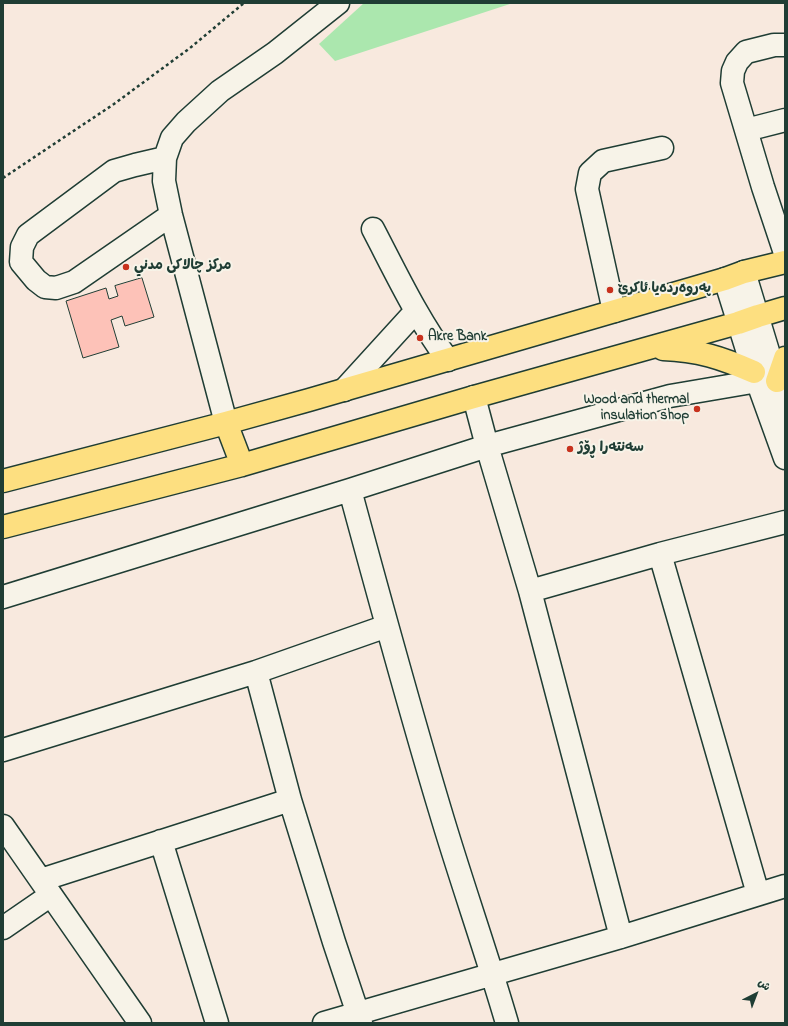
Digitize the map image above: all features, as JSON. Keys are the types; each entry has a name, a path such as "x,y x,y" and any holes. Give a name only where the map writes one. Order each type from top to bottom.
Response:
{"main road":[{"path":"3,481 226,423 344,390 785,262"},
{"path":"3,527 242,466 474,397 748,320 785,308"},
{"path":"643,349 679,349 707,354 732,362 763,378 785,358"},
{"path":"226,423 242,466"}],"street":[{"path":"226,423 171,216 164,181 165,158 172,138 186,122 220,91 275,54 338,3"},
{"path":"785,45 774,45 746,52 737,62 733,70 732,83 763,187 785,253"},
{"path":"746,130 785,120"},
{"path":"614,311 587,189 590,173 603,161 662,148"},
{"path":"165,158 135,164 114,171 28,235 22,247 21,262 36,280 45,287 56,288 74,282 171,216"},
{"path":"373,229 416,311 434,341 448,360"},
{"path":"734,276 748,320 763,378 784,409 776,433 785,458"},
{"path":"344,390 416,311"},
{"path":"3,597 350,490 487,446 670,396 763,378"},
{"path":"474,397 530,590 621,937"},
{"path":"350,490 387,626 440,810 493,974 507,1023"},
{"path":"530,590 660,554 785,522"},
{"path":"660,554 758,894"},
{"path":"3,750 256,672 387,626"},
{"path":"256,672 290,800 359,1018"},
{"path":"3,928 46,888 160,842 290,800"},
{"path":"3,826 140,1023"},
{"path":"160,842 217,1023"},
{"path":"324,1023 359,1018 493,974 621,937 785,886"}],"path":[{"path":"3,178 114,104 190,48 244,3"}],"green space":[{"path":"364,3 513,3 335,61 319,44"}],"building":[{"path":"142,278 154,317 125,326 122,316 111,320 119,347 83,358 66,301 106,288 109,299 118,296 115,286"}],"place":[{"name":"مركز چالاکى مدني","path":"126,267"},
{"name":"پەروەردەیا ئاكرێ","path":"610,290"},
{"name":"Akre Bank","path":"420,338"},
{"name":"Wood and thermal insulation shop","path":"697,409"},
{"name":"سەنتەرا ڕۆژ","path":"570,449"}]}
